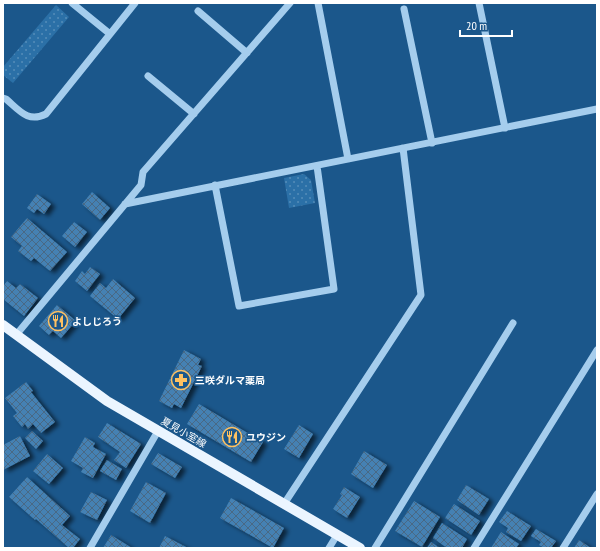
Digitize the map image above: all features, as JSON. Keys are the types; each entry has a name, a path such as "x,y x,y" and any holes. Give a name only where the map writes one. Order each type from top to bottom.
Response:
{"main road":[{"name":"夏見小室線","path":"4,327 16,334 107,401 360,548"}],"street":[{"path":"72,3 110,34"},
{"path":"3,98 31,118 38,118 46,114 135,3"},
{"path":"16,334 141,185 143,172 290,3"},
{"path":"318,3 348,159"},
{"path":"479,3 505,128"},
{"path":"404,9 432,143"},
{"path":"198,11 247,53"},
{"path":"148,76 194,114"},
{"path":"125,204 597,109"},
{"path":"284,504 422,295 403,148"},
{"path":"215,185 239,306 334,289 317,166"},
{"path":"375,548 513,323"},
{"path":"474,548 597,350"},
{"path":"90,548 158,430"},
{"path":"563,548 597,494"},
{"path":"329,548 337,535"}],"shaded area":[{"path":"56,5 69,17 13,83 3,75 3,67"},
{"path":"304,174 311,180 315,203 289,208 284,178"}],"building":[{"path":"92,192 110,208 100,220 82,204"},
{"path":"37,194 51,204 44,214 37,209 34,213 27,208"},
{"path":"27,218 67,252 50,271 34,258 31,261 18,251 22,246 11,237"},
{"path":"74,222 87,232 75,247 62,236"},
{"path":"90,267 100,274 87,291 75,281 82,271 85,274"},
{"path":"113,279 135,298 118,319 90,296 100,283 106,288"},
{"path":"7,281 16,288 20,284 38,298 24,316 3,299 3,286"},
{"path":"57,305 76,321 61,338 53,331 49,335 39,326"},
{"path":"184,350 201,359 198,365 202,366 181,408 174,404 172,408 159,401"},
{"path":"26,382 33,391 31,392 55,422 41,433 33,424 28,429 25,424 22,427 13,416 17,413 5,398"},
{"path":"199,404 263,442 251,462 187,424"},
{"path":"107,423 141,444 126,468 114,460 120,452 98,437"},
{"path":"299,425 313,434 299,458 284,449"},
{"path":"32,431 43,441 36,449 25,438"},
{"path":"20,436 30,456 3,470 3,445"},
{"path":"85,437 95,443 93,447 106,454 93,478 81,472 83,468 71,461"},
{"path":"364,451 387,465 373,488 351,474"},
{"path":"158,453 182,467 175,478 151,464"},
{"path":"47,454 63,468 49,484 33,471"},
{"path":"107,460 122,469 116,480 100,471"},
{"path":"27,477 70,516 62,525 80,539 73,548 69,548 9,497"},
{"path":"146,482 166,493 150,523 130,511"},
{"path":"466,485 489,499 479,515 457,500"},
{"path":"344,487 360,497 347,518 333,509 342,495 340,494"},
{"path":"91,492 107,500 97,520 80,512"},
{"path":"231,498 284,528 273,548 220,518"},
{"path":"414,501 440,517 422,547 395,531"},
{"path":"454,504 480,521 471,535 445,518"},
{"path":"507,511 531,526 521,541 506,532 508,528 499,522"},
{"path":"442,523 467,539 462,548 447,548 433,538"},
{"path":"536,529 556,541 551,548 544,548 539,545 541,542 531,536"},
{"path":"501,532 519,544 516,548 491,548"},
{"path":"111,535 132,548 103,548"},
{"path":"165,536 188,548 159,548"},
{"path":"579,540 591,548 574,548"},
{"path":"431,542 440,548 427,548"}],"place":[{"name":"よしじろう","path":"58,321"},
{"name":"三咲ダルマ薬局","path":"181,380"},
{"name":"ユウジン","path":"232,437"}]}
